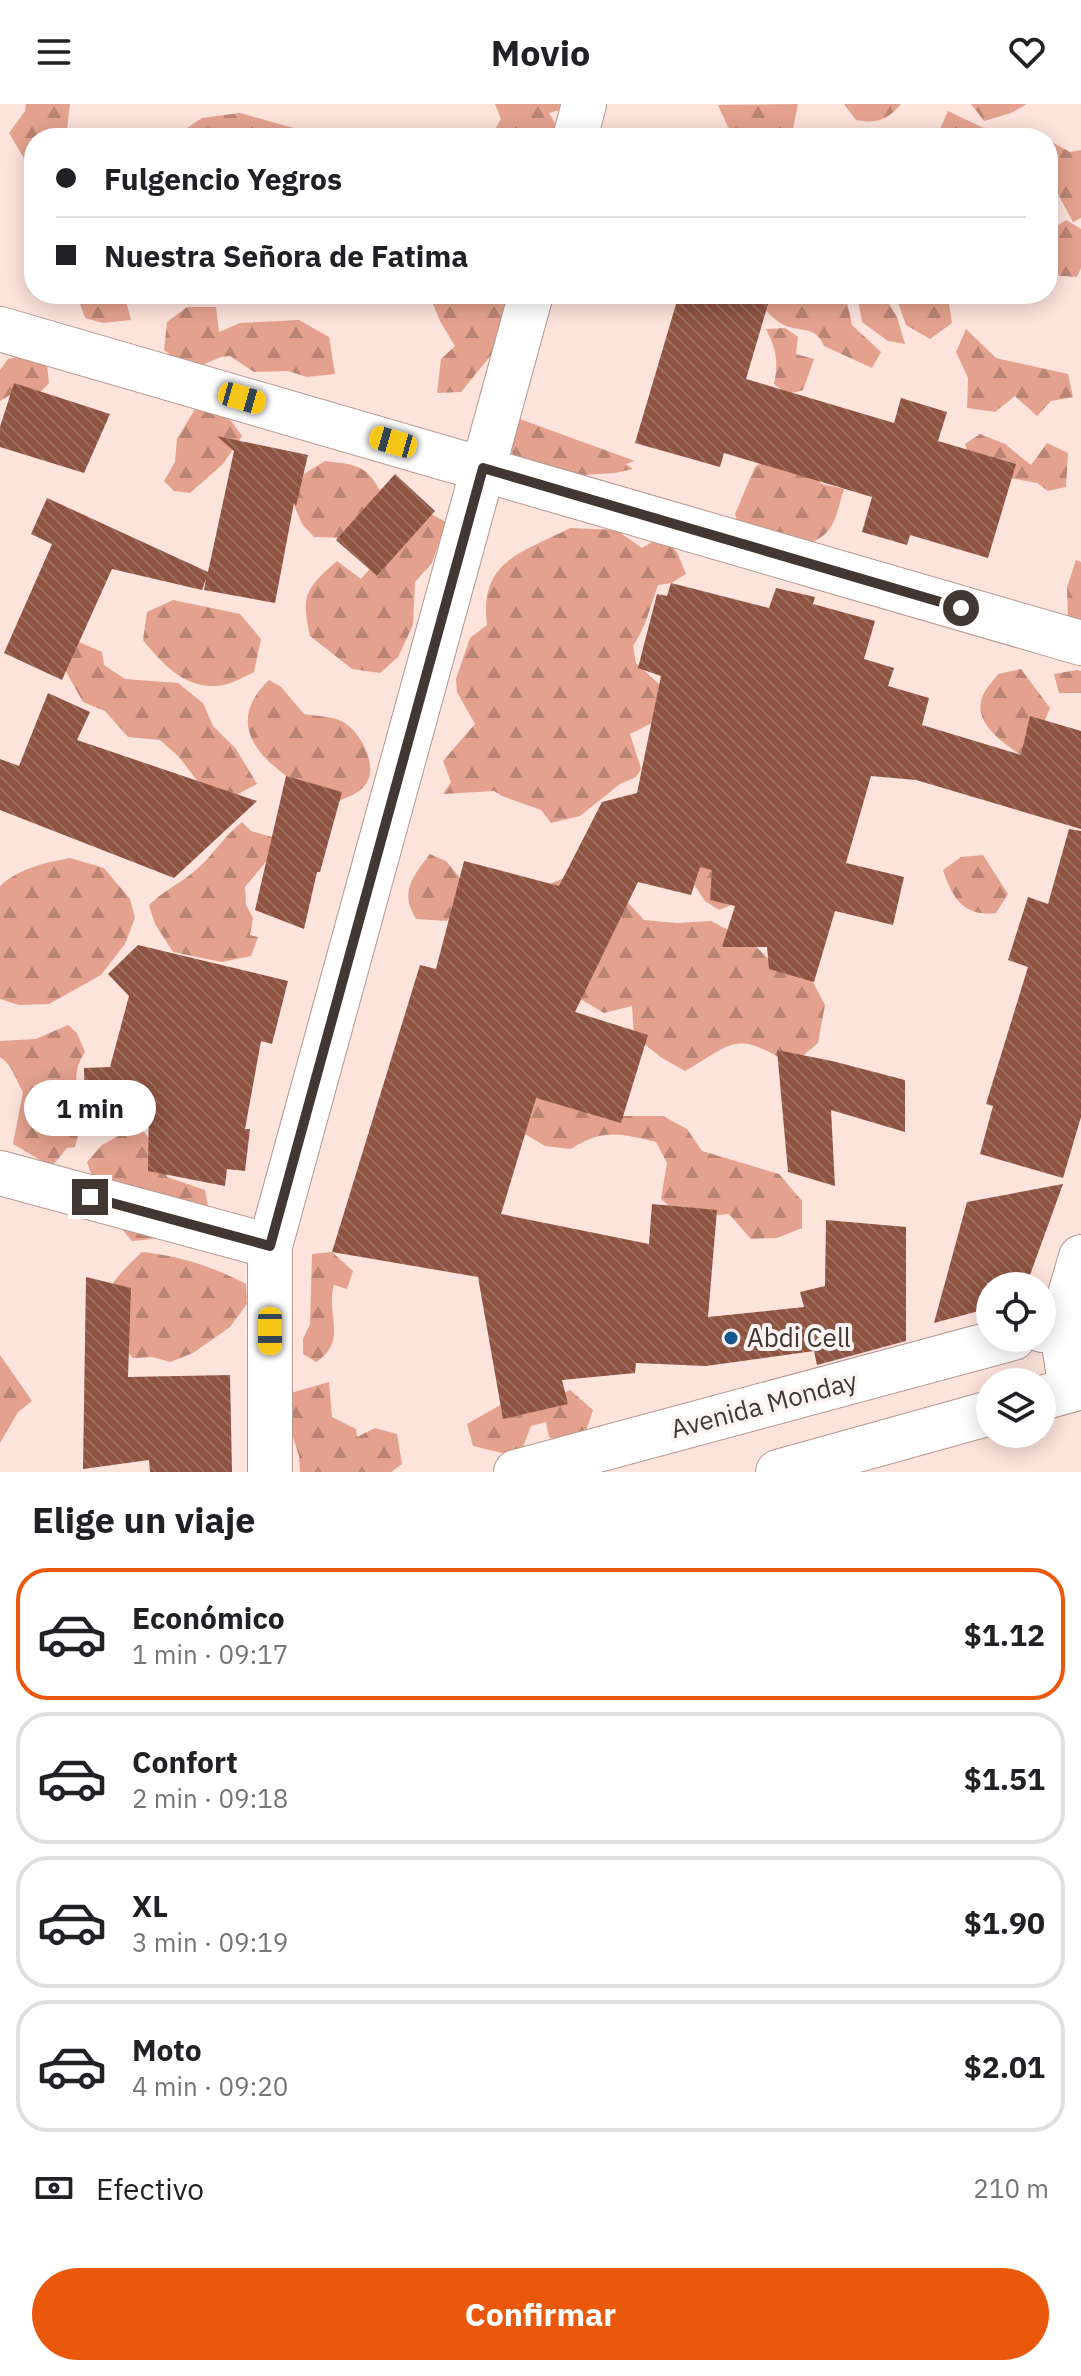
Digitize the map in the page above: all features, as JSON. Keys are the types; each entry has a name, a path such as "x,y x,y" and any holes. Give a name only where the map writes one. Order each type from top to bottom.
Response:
{"street":[{"path":"578,128 584,104"},
{"path":"270,1472 270,1246 528,304"},
{"path":"0,329 1081,643"},
{"path":"0,1173 270,1246"},
{"path":"1065,1392 1061,1325 1081,1257"},
{"name":"Avenida Monday","path":"516,1472 976,1348"},
{"path":"778,1472 976,1417"}],"green space":[{"path":"26,104 70,104 67,128 24,128 24,158 9,133 25,111"},
{"path":"495,104 580,104 549,113 557,128 496,128 501,119"},
{"path":"798,104 793,128 728,128 718,105"},
{"path":"844,104 901,104 881,120 869,121 856,120"},
{"path":"971,104 1027,104 1011,113 984,121"},
{"path":"948,111 983,128 940,128"},
{"path":"240,113 294,128 187,128 202,118"},
{"path":"1058,145 1070,152 1081,150 1081,218 1073,222 1058,194"},
{"path":"1066,220 1081,229 1081,268 1077,277 1058,276 1058,225"},
{"path":"80,304 127,304 131,320 103,323 85,318"},
{"path":"433,304 510,304 516,318 496,349 461,392 437,393 441,359 455,346"},
{"path":"760,304 848,304 852,325 881,352 872,368 824,346 813,332 792,328 771,316"},
{"path":"859,304 889,304 897,317 905,344 888,341 862,322"},
{"path":"899,304 949,304 952,323 930,339 906,325"},
{"path":"187,307 216,307 219,332 240,323 299,320 329,337 335,374 307,377 288,371 254,372 230,356 200,366 180,363 164,350 167,322"},
{"path":"785,328 798,337 796,354 814,359 803,390 788,394 774,384 776,355 766,329"},
{"path":"966,329 996,358 1068,374 1073,397 1051,401 1037,416 1015,396 995,412 967,408 968,378 956,352"},
{"path":"27,355 47,365 49,383 35,398 10,395 0,401 0,370 8,359"},
{"path":"214,405 242,436 223,464 190,493 174,491 164,481 175,462 177,439 195,409"},
{"path":"517,418 635,461 626,464 633,469 568,476 517,464 505,437"},
{"path":"980,434 1005,444 1031,465 1047,443 1068,453 1066,487 1048,491 1037,483 995,475 971,461 965,444"},
{"path":"771,456 793,459 822,484 844,489 832,525 815,541 792,546 744,541 735,514 755,467"},
{"path":"325,461 361,468 372,478 383,496 357,516 348,538 314,537 302,524 294,505 304,474"},
{"path":"422,509 446,522 432,563 415,582 413,625 398,657 380,673 352,669 310,636 306,611 308,594 337,561 361,579"},
{"path":"570,528 616,530 642,548 660,537 677,552 686,574 671,583 658,585 645,624 633,646 636,663 672,696 654,722 630,734 641,769 636,777 620,784 580,816 551,823 541,810 494,791 443,794 451,782 443,761 475,724 457,692 456,679 470,638 487,625 486,603 497,572 521,553"},
{"path":"1076,560 1081,562 1081,629 1068,622 1067,587"},
{"path":"173,600 240,614 261,639 254,672 228,684 211,686 188,680 159,659 143,640 147,612"},
{"path":"79,642 102,652 104,665 125,679 178,683 203,703 213,726 236,749 257,784 225,801 202,787 179,757 160,740 128,737 105,711 83,702 58,657"},
{"path":"1021,669 1050,708 1036,742 1021,755 991,731 981,714 980,705 984,692 998,674"},
{"path":"1081,671 1081,693 1059,693 1054,674"},
{"path":"269,680 281,687 304,714 337,719 354,731 364,746 370,764 368,780 361,789 334,804 296,783 262,754 252,738 248,720 253,701"},
{"path":"242,822 251,831 272,837 269,858 245,887 246,905 253,918 250,935 258,937 251,956 222,962 173,952 155,924 149,905 198,868"},
{"path":"712,848 746,899 719,910 705,901 691,880"},
{"path":"430,854 446,861 466,885 462,901 447,921 416,919 411,909 410,885"},
{"path":"983,855 1008,894 996,913 975,912 961,904 943,870 961,857"},
{"path":"70,858 104,868 130,899 135,918 125,944 101,975 49,1004 19,1005 0,999 0,886 24,871"},
{"path":"584,869 623,897 644,920 677,923 711,921 751,942 775,965 805,967 825,1005 818,1043 792,1065 760,1048 738,1044 716,1052 685,1071 634,1036 632,1006 604,1013 572,994 550,884"},
{"path":"68,1025 77,1033 85,1052 76,1079 81,1122 75,1147 67,1148 49,1170 42,1161 13,1144 23,1092 11,1068 0,1057 0,1041 36,1039"},
{"path":"543,1083 562,1105 623,1116 663,1116 687,1129 702,1151 779,1174 802,1201 802,1228 777,1238 751,1239 729,1214 684,1218 661,1199 667,1163 656,1142 603,1135 571,1149 545,1146 508,1124"},
{"path":"138,1125 159,1150 167,1177 205,1190 208,1206 184,1229 132,1241 105,1204 87,1162 102,1145"},
{"path":"142,1252 195,1263 246,1284 247,1304 230,1327 193,1353 170,1362 153,1357 133,1358 114,1337 105,1309 110,1288"},
{"path":"332,1252 353,1271 347,1289 334,1285 334,1336 326,1354 316,1362 303,1354 303,1339 310,1324 312,1254"},
{"path":"0,1355 32,1401 18,1412 0,1443"},
{"path":"329,1382 332,1417 356,1429 357,1437 375,1428 397,1434 402,1464 391,1472 300,1472 299,1456 280,1396"},
{"path":"570,1390 593,1410 585,1434 563,1444 549,1437 546,1422 531,1426 521,1452 502,1453 473,1446 467,1424 511,1399 529,1413"}],"building":[{"path":"676,304 768,304 746,379 894,423 901,398 947,412 938,441 1016,464 988,558 910,535 907,545 862,532 872,497 724,453 720,467 635,443"},
{"path":"14,383 110,414 84,473 0,447 0,427"},
{"path":"217,436 308,455 296,506 294,503 275,603 204,590 206,579 202,590 112,569 62,680 4,653 52,544 31,534 47,498 208,572 234,451"},
{"path":"395,474 435,511 377,576 336,540"},
{"path":"671,583 769,608 776,588 815,597 813,604 875,621 864,659 894,668 888,686 929,698 922,725 1021,755 1030,716 1081,731 1081,829 916,780 871,776 846,863 904,877 893,925 835,911 814,982 769,969 767,947 722,947 735,906 710,900 712,870 700,867 691,895 638,882 575,1012 648,1035 621,1123 536,1098 501,1214 649,1244 652,1204 717,1210 708,1317 804,1307 800,1292 825,1286 826,1220 906,1227 906,1341 817,1365 814,1351 706,1366 636,1363 635,1373 562,1380 568,1404 503,1419 478,1277 332,1252 420,965 436,969 464,861 559,886 602,802 637,793 661,676 638,668 657,594 667,596"},
{"path":"48,693 90,712 77,740 257,801 174,878 0,810 0,759 19,766"},
{"path":"286,776 342,792 320,872 317,872 304,929 255,910"},
{"path":"1069,829 1081,831 1081,1117 1063,1178 980,1154 993,1106 986,1104 1028,967 1008,960 1028,897 1048,904"},
{"path":"138,945 288,981 272,1044 261,1041 245,1129 250,1129 245,1171 227,1169 225,1186 148,1171 149,1103 85,1108 84,1068 110,1067 129,996 108,974"},
{"path":"777,1050 905,1080 905,1132 831,1110 835,1186 788,1172"},
{"path":"1063,1184 1031,1272 976,1272 976,1312 934,1323 967,1202"},
{"path":"86,1277 131,1288 128,1377 230,1375 232,1472 150,1472 149,1460 83,1469"}],"place":[{"name":"Abdi Cell","path":"731,1338"}],"route":[{"path":"90,1197 270,1246 483,468 961,608"}]}
